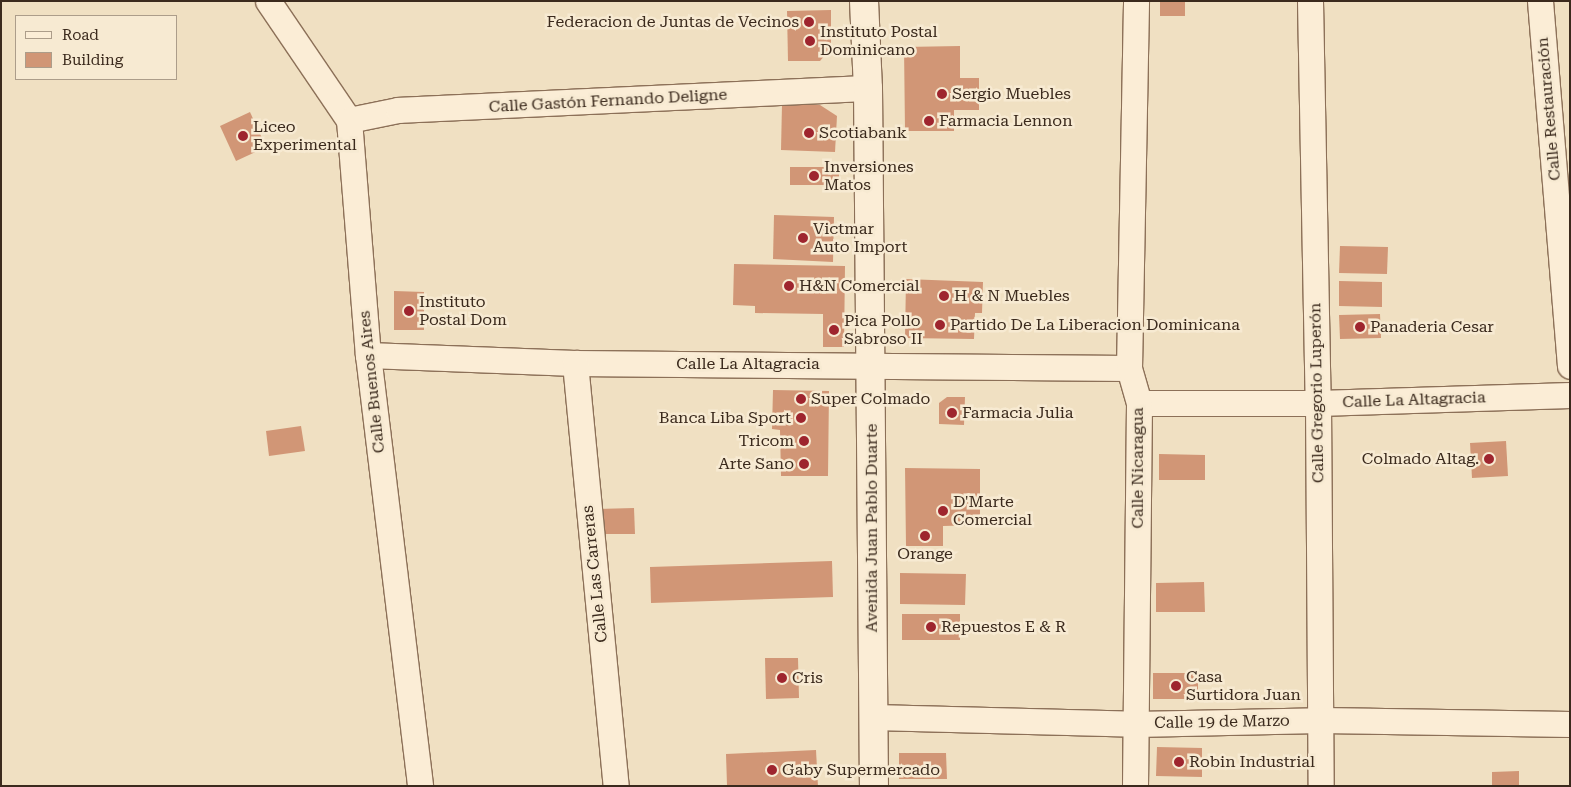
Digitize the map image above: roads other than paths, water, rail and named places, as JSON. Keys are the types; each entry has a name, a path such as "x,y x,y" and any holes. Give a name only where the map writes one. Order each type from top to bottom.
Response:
{"main road":[{"name":"Avenida Juan Pablo Duarte","path":"864,1 868,88 874,786"}],"street":[{"name":"Calle Buenos Aires","path":"268,1 349,120 368,355 420,786"},
{"name":"Calle Nicaragua","path":"1135,786 1139,403 1129,368 1136,1"},
{"name":"Calle Gregorio Luperón","path":"1310,1 1318,403 1321,786"},
{"name":"Calle Restauración","path":"1540,1 1570,366"},
{"name":"Calle Gastón Fernando Deligne","path":"349,120 398,110 868,88"},
{"name":"Calle La Altagracia","path":"368,355 574,363 1129,368"},
{"name":"Calle Las Carreras","path":"574,363 616,786"},
{"name":"Calle La Altagracia","path":"1139,403 1318,403 1570,395"},
{"name":"Calle 19 de Marzo","path":"873,717 1135,724 1320,720 1570,724"}],"place":[{"name":"Federacion de Juntas de Vecinos","path":"809,22"},
{"name":"Instituto Postal Dominicano","path":"810,41"},
{"name":"Sergio Muebles","path":"942,94"},
{"name":"Farmacia Lennon","path":"929,121"},
{"name":"Scotiabank","path":"809,133"},
{"name":"Liceo Experimental","path":"243,136"},
{"name":"Inversiones Matos","path":"814,176"},
{"name":"Victmar Auto Import","path":"803,238"},
{"name":"H&N Comercial","path":"789,286"},
{"name":"H & N Muebles","path":"944,296"},
{"name":"Instituto Postal Dom","path":"409,311"},
{"name":"Partido De La Liberacion Dominicana","path":"940,325"},
{"name":"Panaderia Cesar","path":"1360,327"},
{"name":"Pica Pollo Sabroso II","path":"834,330"},
{"name":"Super Colmado","path":"801,399"},
{"name":"Farmacia Julia","path":"952,413"},
{"name":"Banca Liba Sport","path":"801,418"},
{"name":"Tricom","path":"804,441"},
{"name":"Colmado Altag.","path":"1489,459"},
{"name":"Arte Sano","path":"804,464"},
{"name":"D'Marte Comercial","path":"943,511"},
{"name":"Orange","path":"925,536"},
{"name":"Repuestos E & R","path":"931,627"},
{"name":"Cris","path":"782,678"},
{"name":"Casa Surtidora Juan","path":"1176,686"},
{"name":"Robin Industrial","path":"1179,762"},
{"name":"Gaby Supermercado","path":"772,770"}]}
